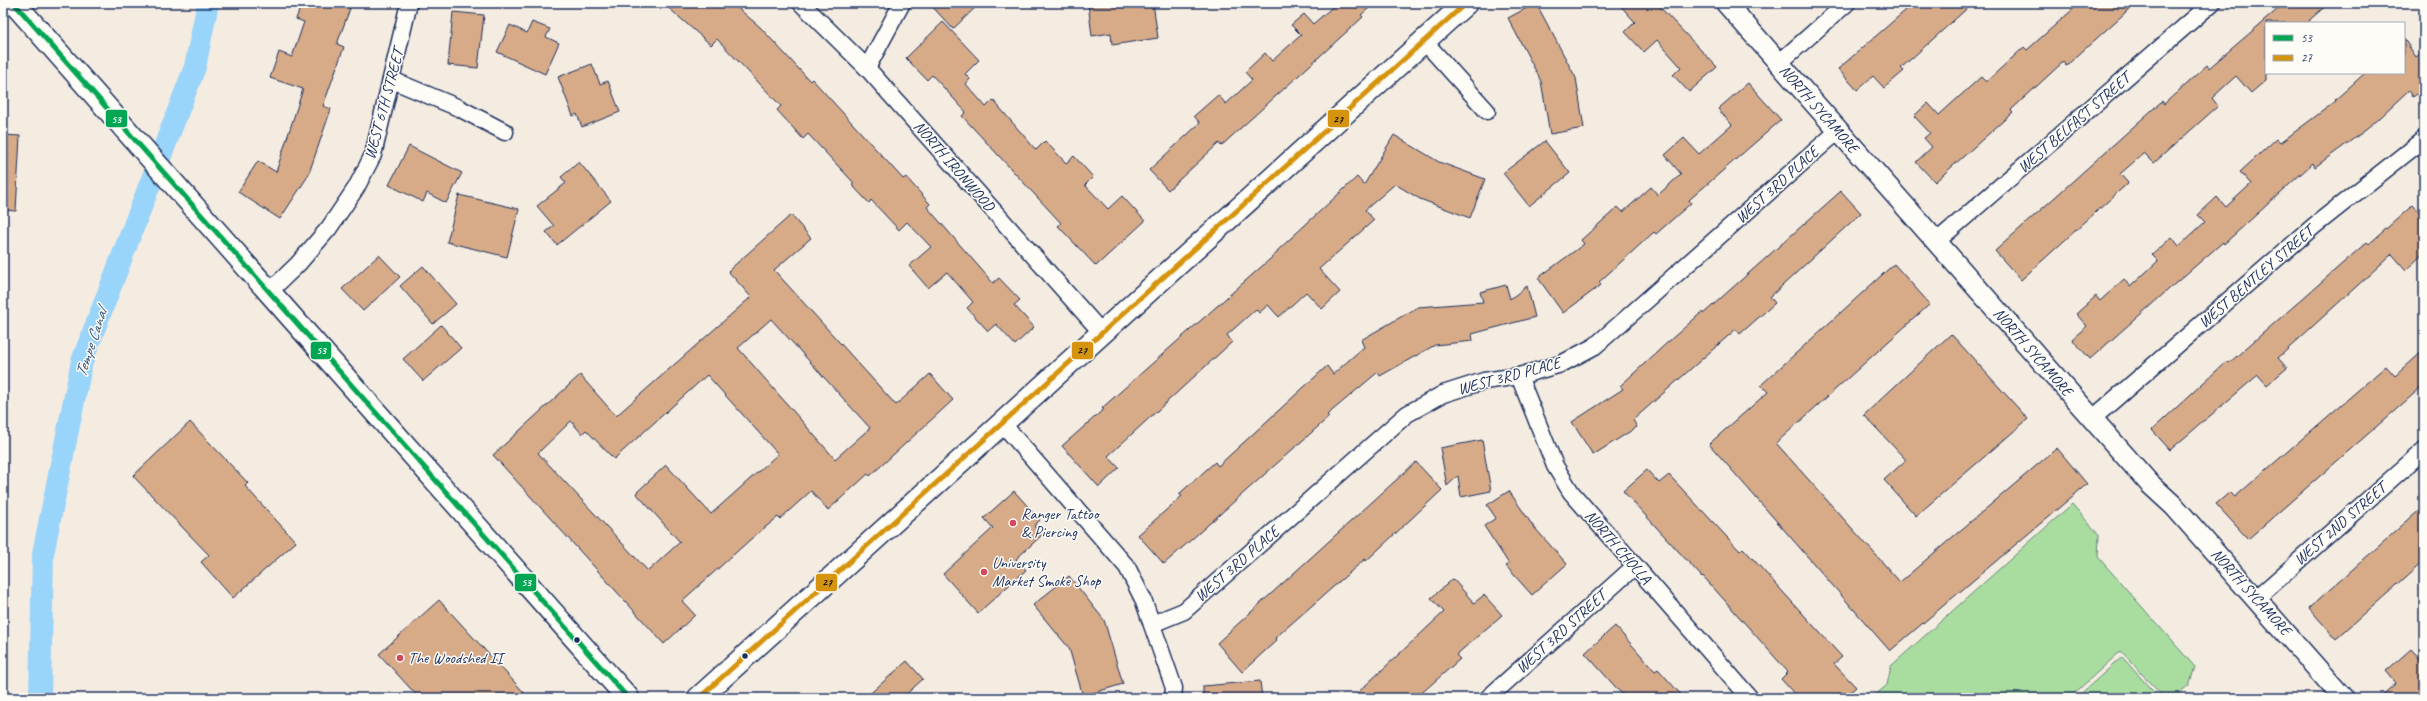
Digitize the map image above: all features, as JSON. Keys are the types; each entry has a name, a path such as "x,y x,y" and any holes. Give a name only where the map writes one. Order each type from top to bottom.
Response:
{"main road":[{"path":"14,3 628,698"},
{"path":"699,698 1466,3"}],"street":[{"name":"WEST 6TH STREET","path":"269,292 310,250 356,188 373,155 392,80 409,3"},
{"name":"NORTH IRONWOOD","path":"801,3 867,68 1102,333"},
{"path":"867,68 902,3"},
{"name":"NORTH SYCAMORE","path":"1726,3 2148,483 2174,506 2344,698"},
{"path":"1779,63 1847,3"},
{"name":"WEST BELFAST STREET","path":"1936,242 2212,3"},
{"path":"1424,40 1487,111"},
{"path":"392,80 459,108 505,132"},
{"name":"WEST 3RD PLACE","path":"1152,624 1184,611 1407,414 1443,394 1484,381 1519,376 1561,364 1595,346 1838,131"},
{"name":"WEST BENTLEY STREET","path":"2092,419 2314,226 2424,139"},
{"name":"NORTH CHOLLA","path":"1519,376 1555,466 1571,492 1750,698"},
{"path":"1002,423 1127,567 1144,599 1174,688 1174,698"},
{"name":"WEST 2ND STREET","path":"2257,598 2424,450"},
{"name":"WEST 3RD STREET","path":"1488,698 1635,566"}],"green space":[{"path":"2072,504 2099,535 2098,557 2195,667 2189,685 2173,698 2164,698 2121,651 2069,698 1872,698 1887,685 1891,666"},
{"path":"2122,657 2159,698 2076,698"}],"building":[{"path":"302,3 352,3 337,44 344,47 323,106 331,109 308,176 280,219 238,192 258,161 276,172 303,89 270,78 279,52 292,57 304,22 296,19"},
{"path":"663,3 732,3 760,27 810,81 812,79 903,179 906,177 930,204 927,207 993,283 999,278 1020,300 1014,305 1034,327 1015,345 996,324 988,331 967,308 973,302 947,272 928,288 909,266 931,247 907,222 899,230 871,200 869,203 852,185 854,183 808,134 803,139 777,110 781,106 717,39 711,45"},
{"path":"929,3 980,3 953,29"},
{"path":"1088,3 1153,3 1158,38 1112,45 1111,33 1092,36"},
{"path":"1337,3 1375,3 1361,15 1363,17 1221,146 1219,143 1168,190 1149,170 1200,123 1194,116 1218,95 1226,104 1252,80 1245,72 1265,53 1272,61 1301,35 1291,25 1304,14 1313,24"},
{"path":"1536,3 1576,78 1584,128 1550,134 1541,81 1508,18"},
{"path":"1618,3 1656,3 1717,67 1689,92 1673,75 1681,67 1657,40 1644,52 1625,32 1635,22"},
{"path":"1914,3 1973,3 1901,68 1904,71 1884,88 1873,76 1857,90 1838,69"},
{"path":"2080,3 2136,3 2066,66 2063,62 2011,110 2013,112 1935,182 1916,162 1932,147 1924,138 1930,133 1914,116 1928,103 1939,115 1981,77 1986,82 2024,47 2027,50"},
{"path":"2285,3 2329,3 2307,22 2265,22 2266,80 2251,93 2236,76 2212,98 2218,106 2154,163 2144,153 2120,174 2128,183 2021,280 1995,251 2162,101 2164,104 2207,65 2209,68"},
{"path":"453,12 484,15 478,68 448,65"},
{"path":"532,22 550,29 546,37 559,43 545,74 497,52 510,25 527,33"},
{"path":"943,22 979,60 965,74 970,79 966,84 986,107 993,100 1036,150 1045,141 1066,163 1074,156 1093,177 1085,185 1108,209 1122,196 1145,221 1096,266 1058,226 1061,223 962,116 966,112 932,75 927,80 906,58"},
{"path":"2405,40 2416,57 2424,51 2424,89 2413,97 2409,90 2367,129 2315,167 2313,163 2224,244 2223,242 2090,359 2072,339 2087,326 2076,314 2096,296 2100,301 2124,279 2130,287 2158,261 2152,255 2172,237 2179,246 2205,222 2198,215 2217,197 2226,207 2251,184 2240,172 2276,139 2280,143 2336,101 2335,100 2364,74 2405,74"},
{"path":"592,64 600,84 608,81 620,112 582,127 577,114 573,116 558,77"},
{"path":"1748,83 1781,120 1689,200 1691,203 1656,234 1654,232 1599,282 1601,285 1563,313 1538,278 1584,244 1581,240 1618,207 1623,212 1651,187 1658,195 1681,174 1665,155 1684,138 1699,154 1732,125 1718,109"},
{"path":"3,135 20,136 16,211 3,210"},
{"path":"1394,135 1439,162 1485,179 1470,218 1420,199 1395,184 1365,210 1374,220 1319,269 1340,292 1322,309 1306,292 1279,317 1268,305 1259,313 1256,309 1227,335 1232,342 1108,456 1119,468 1099,487 1062,446 1104,409 1102,408 1278,252 1277,251 1357,177 1364,185"},
{"path":"1545,141 1570,173 1529,206 1503,173"},
{"path":"409,146 462,173 446,203 427,193 423,202 389,185"},
{"path":"579,162 611,201 557,245 546,232 554,226 537,206 566,183 561,177"},
{"path":"1841,191 1861,213 1770,297 1775,303 1740,334 1736,329 1633,420 1637,427 1593,455 1572,422 1623,389 1620,386 1668,342 1702,312 1703,314"},
{"path":"459,195 519,209 507,257 447,242"},
{"path":"2413,205 2424,217 2424,253 2406,270 2392,254 2278,358 2287,368 2267,385 2258,375 2170,450 2152,430 2227,361 2229,363 2367,242 2369,244"},
{"path":"791,215 811,238 774,270 896,405 930,374 953,400 870,476 868,474 828,510 811,491 780,519 778,517 752,538 682,601 695,615 664,644 493,455 580,375 616,416 751,297 728,271","holes":["771,319 870,428 835,459 738,348","707,375 778,454 711,514 666,465 636,493 680,542 648,571 538,453 571,421 582,434 586,430 614,459"]},
{"path":"379,255 400,277 363,311 342,289"},
{"path":"1894,264 1930,304 1776,443 1900,582 2057,448 2087,484 1890,651 1709,444 1768,392 1761,385"},
{"path":"423,266 456,304 433,324 400,286"},
{"path":"1506,285 1510,299 1527,286 1535,317 1472,334 1473,341 1435,345 1380,376 1378,372 1327,415 1329,417 1164,564 1138,535 1182,496 1179,494 1215,462 1218,466 1327,366 1333,374 1364,347 1361,340 1418,307 1483,302 1480,292"},
{"path":"441,325 461,348 423,381 403,359"},
{"path":"1951,334 2028,419 1916,516 1884,480 1906,460 1864,415"},
{"path":"2424,350 2424,385 2248,539 2216,504 2230,492 2235,497 2386,366 2395,376"},
{"path":"190,422 248,483 245,486 296,542 233,598 201,562 209,555 133,476"},
{"path":"1482,440 1491,491 1461,497 1458,476 1447,486 1440,448"},
{"path":"1416,462 1442,490 1366,561 1365,559 1275,638 1277,640 1242,672 1217,643"},
{"path":"1647,470 1659,483 1669,475 1740,551 1743,548 1842,657 1834,664 1856,687 1844,698 1798,698 1781,679 1788,672 1703,576 1702,577 1623,491"},
{"name":"University Market Smoke Shop","path":"1014,491 1040,520 1034,526 1042,535 1016,559 1026,570 978,613 943,574 993,528 984,518"},
{"path":"1509,491 1533,526 1567,564 1532,595 1506,566 1509,564 1484,526 1496,518 1487,505"},
{"path":"2424,506 2424,561 2336,639 2309,608"},
{"path":"1069,576 1104,620 1123,684 1083,696 1069,648 1033,605"},
{"path":"1453,579 1474,603 1484,595 1502,615 1456,655 1460,659 1416,698 1352,698 1444,612 1431,598"},
{"path":"439,600 529,698 419,698 379,654"},
{"path":"1615,626 1655,671 1658,669 1684,698 1627,698 1620,692 1585,653"},
{"path":"2411,649 2424,663 2424,698 2379,698 2396,683 2386,671"},
{"path":"907,661 923,679 902,698 865,698"},
{"path":"1260,681 1262,698 1203,698 1203,686"}],"waterway":[{"name":"Tempe Canal","path":"40,698 43,554 82,361 195,67 208,3"}],"transit line":[{"name":"53","path":"14,3 628,698"},
{"name":"27","path":"699,698 1466,3"}],"place":[{"name":"Ranger Tattoo & Piercing","path":"1013,523"},
{"name":"University Market Smoke Shop","path":"984,572"},
{"name":"The Woodshed II","path":"400,658"}]}
